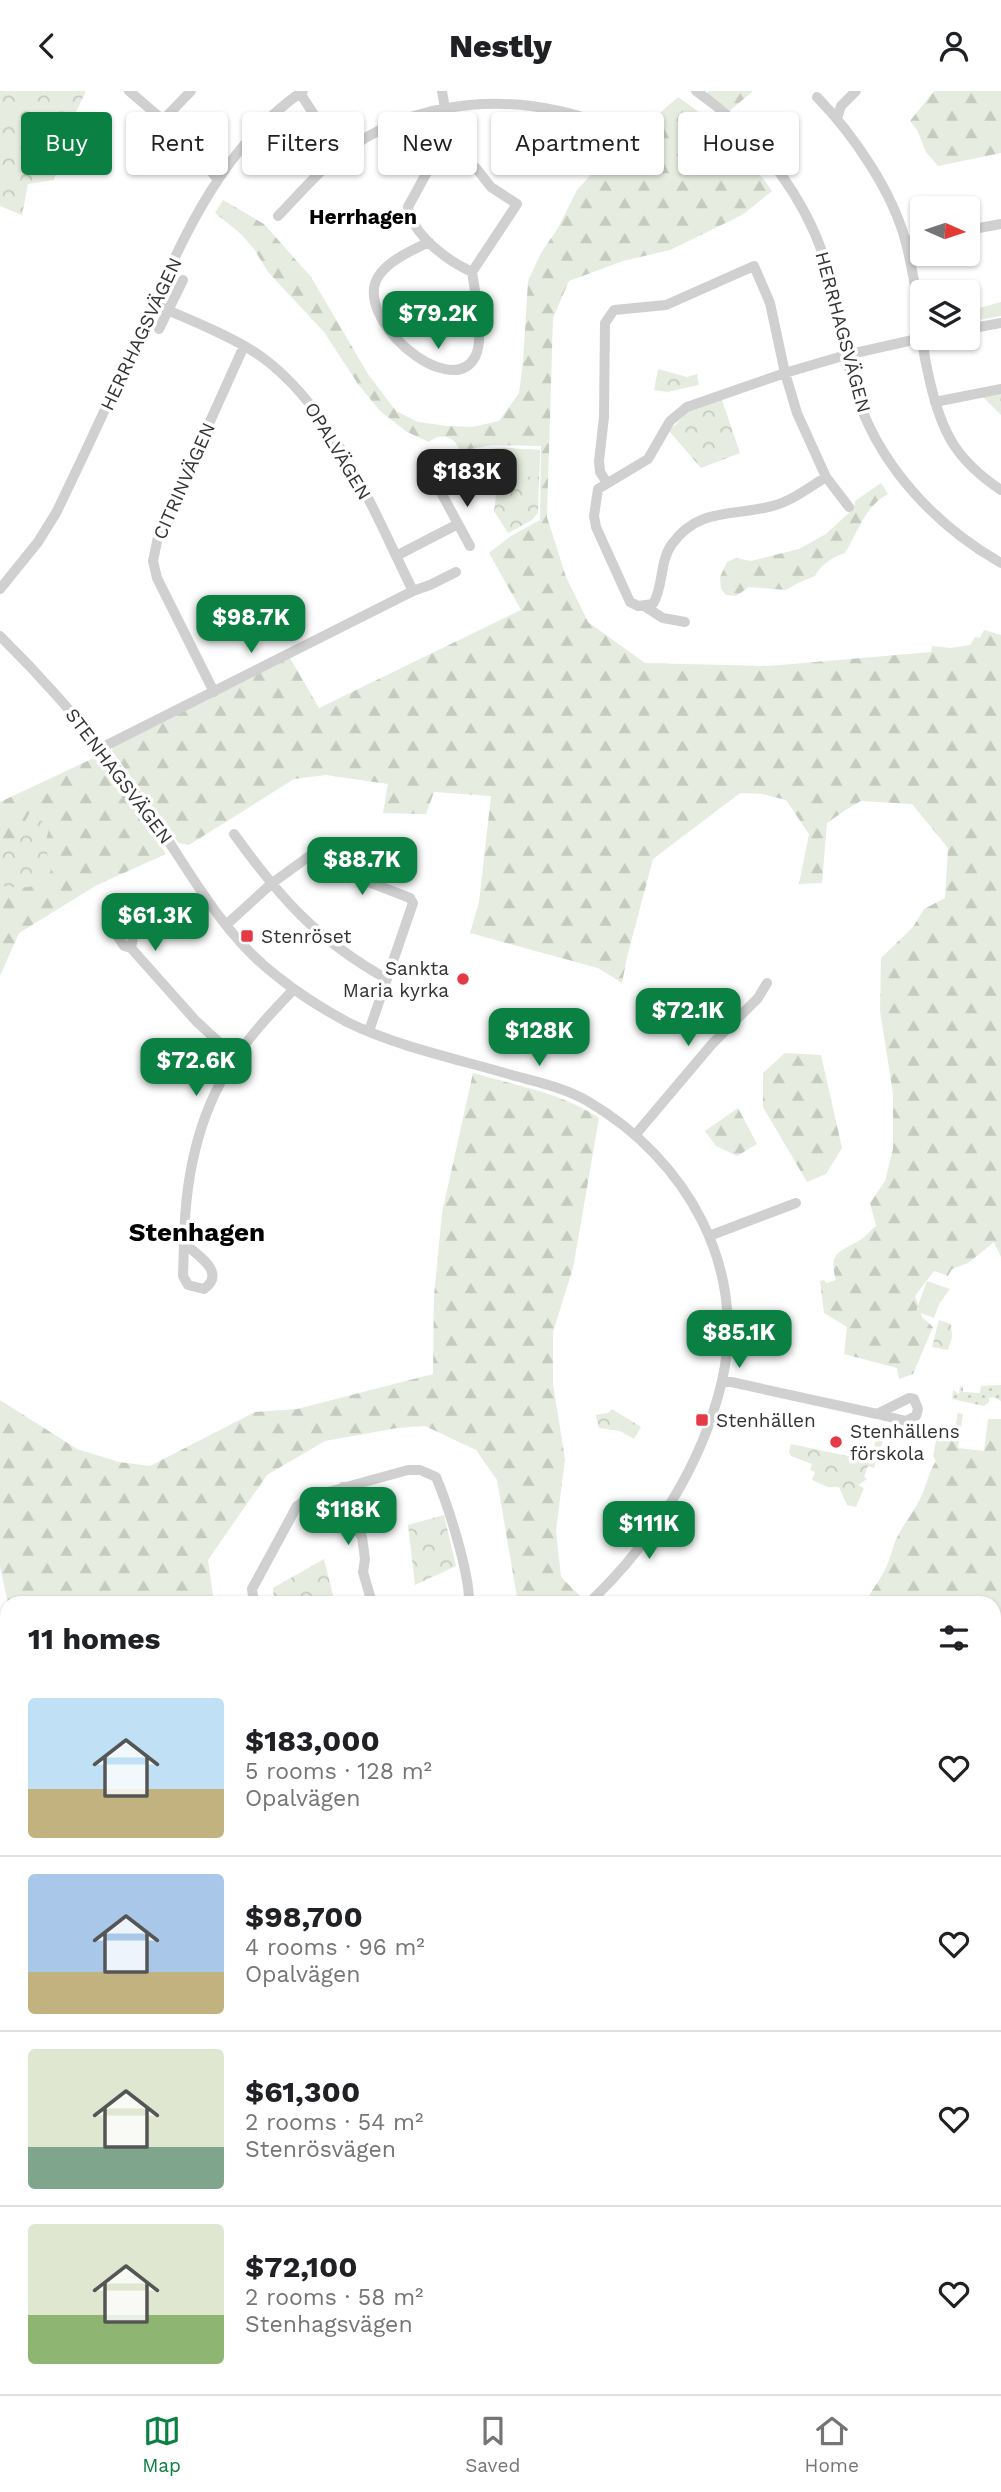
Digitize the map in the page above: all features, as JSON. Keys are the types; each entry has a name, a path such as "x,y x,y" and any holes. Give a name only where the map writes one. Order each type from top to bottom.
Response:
{"street":[{"path":"129,91 154,112"},
{"path":"171,112 191,91"},
{"path":"442,91 445,112"},
{"name":"HERRHAGSVÄGEN","path":"696,91 726,114 757,145 788,184 804,210 829,274 846,355 865,417 893,466 931,511 981,551 1001,563"},
{"path":"837,118 841,106 856,91"},
{"name":"HERRHAGSVÄGEN","path":"0,589 38,542 56,513 201,205 217,178 264,122 301,92 313,112"},
{"path":"817,97 837,118 880,180 906,241 913,280"},
{"path":"364,139 415,116 468,104 516,102 569,112"},
{"path":"429,242 402,256 380,273 372,289 373,301 393,334 411,352 437,369 460,369 469,364 479,344 472,272 517,204 491,187 477,172"},
{"path":"214,175 217,178"},
{"path":"278,216 320,175"},
{"path":"425,175 408,207 410,215 429,242 456,264 472,272"},
{"path":"980,228 1001,224"},
{"path":"906,241 910,240"},
{"path":"607,483 600,472 599,461 604,417 606,323 614,310 666,305 754,266 770,303 785,373 797,413 826,477 849,507"},
{"path":"159,329 183,280"},
{"name":"OPALVÄGEN","path":"153,305 244,346 287,378 320,416 356,478 413,591"},
{"path":"980,327 1001,323"},
{"path":"826,477 783,503 712,515 689,526 670,546 663,560 657,597 653,604 644,606 630,602 596,527 594,516 597,489 648,459 670,421 687,407 785,373 846,355 910,341"},
{"name":"CITRINVÄGEN","path":"214,692 158,578 153,555 158,537 244,346"},
{"path":"924,350 941,424 959,452 1001,490"},
{"path":"935,402 1001,389"},
{"path":"437,485 470,546"},
{"path":"396,556 457,524"},
{"path":"101,748 456,572"},
{"path":"644,606 663,618 685,622"},
{"name":"STENHAGSVÄGEN","path":"0,636 49,685 101,748 226,925 254,958 293,989 348,1022 369,1031 587,1100 636,1134 659,1156 695,1206 718,1262 726,1303 726,1349 722,1380 708,1426 663,1516 623,1569 596,1596"},
{"path":"234,834 289,906 324,937 387,979"},
{"path":"226,925 271,885 319,849 361,879 410,898 413,903 369,1031"},
{"path":"131,948 196,1021 235,1057"},
{"path":"636,1134 712,1044 758,998 767,983"},
{"path":"184,1243 212,1268 214,1277 211,1284 204,1289 188,1285 183,1276 184,1243 188,1180 199,1132 219,1084 235,1057 293,989"},
{"path":"709,1237 796,1203"},
{"path":"722,1380 877,1414"},
{"path":"253,1596 252,1588 286,1523 298,1506 310,1497 408,1469 420,1469 436,1477 462,1563 468,1596"},
{"path":"343,1487 350,1518 362,1537 365,1559 363,1572 370,1596"}],"green space":[{"path":"0,91 86,91 76,112 21,112 21,175 56,175 54,180 28,184 22,215 0,206"},
{"path":"709,91 753,91 728,112 723,112 703,96"},
{"path":"934,91 1001,91 1001,153 938,166 926,152 910,121"},
{"path":"678,97 698,112 678,112 678,175 760,175 772,191 742,215 670,250 623,261 569,281 553,318 547,517 566,577 588,622 645,663 769,666 931,652 932,646 951,648 970,645 975,637 980,638 984,630 1001,635 1001,1257 994,1242 968,1263 952,1269 948,1276 934,1271 915,1296 922,1317 933,1327 913,1374 899,1379 897,1368 844,1354 847,1327 824,1313 820,1281 824,1280 826,1283 836,1280 835,1257 876,1226 870,1203 885,1181 893,1149 893,1093 880,1011 881,958 913,927 924,909 945,898 948,848 912,804 861,801 827,823 822,883 799,884 809,834 786,800 762,794 740,793 653,859 622,983 598,968 470,933 479,902 491,796 434,792 426,814 383,813 388,784 326,775 294,779 189,845 179,843 112,751 114,742 287,653 319,708 521,610 489,553 511,536 540,520 541,446 492,445 460,451 455,442 447,437 438,437 429,442 407,432 380,411 358,384 324,332 268,272 241,234 215,213 223,200 264,224 311,277 368,374 396,411 418,422 472,427 499,421 519,393 528,281 577,190 591,175 664,175 664,112 661,112"},
{"path":"1001,302 1001,316 980,320 980,308"},
{"path":"658,369 687,377 697,374 699,385 667,392 654,390"},
{"path":"1001,394 1001,415 983,397"},
{"path":"721,397 740,453 701,468 669,431 690,410"},
{"path":"497,448 540,450 538,513 532,520 508,533 494,511 496,496 474,452"},
{"path":"504,448 540,450 539,477 502,476"},
{"path":"881,483 888,494 873,505 845,553 827,562 815,576 786,590 749,587 736,596 726,595 721,589 720,577 727,562 736,558 751,561 799,549 826,534 854,508 855,501"},
{"path":"98,756 166,854 97,885 19,933 0,976 0,802"},
{"path":"31,810 49,829 45,844 51,870 38,885 5,887 0,880 0,851 17,837"},
{"path":"785,1053 821,1055 842,1148 826,1174 807,1182 763,1107 763,1073"},
{"path":"473,1073 554,1096 599,1118 573,1268 553,1332 553,1384 565,1459 556,1531 561,1577 580,1596 517,1596 497,1480 476,1450 425,1426 397,1428 325,1441 267,1475 208,1560 213,1596 6,1596 0,1567 0,1400 77,1449 119,1462 150,1466 255,1412 297,1409 433,1374 434,1296 442,1213"},
{"path":"738,1108 757,1144 737,1156 716,1146 705,1131"},
{"path":"927,1281 950,1289 939,1304 934,1318 916,1311"},
{"path":"939,1320 951,1324 952,1337 948,1350 932,1347"},
{"path":"1001,1385 1001,1401 989,1398 989,1402 984,1406 952,1399 953,1390 959,1394 960,1386 963,1386 963,1392 980,1393 981,1386"},
{"path":"612,1409 641,1427 634,1439 620,1431 599,1428 596,1415 608,1413"},
{"path":"958,1413 963,1414 958,1448 984,1451 988,1419 1001,1419 1001,1596 868,1596 885,1570 897,1538 917,1505 936,1461 933,1456 937,1436 953,1439"},
{"path":"874,1424 887,1428 874,1468 868,1466 864,1477 867,1479 858,1485 864,1488 856,1507 847,1505 839,1487 828,1487 812,1480 815,1472 810,1470 812,1464 791,1456 789,1452 791,1444 871,1461 876,1439 871,1438"},
{"path":"444,1515 456,1566 415,1585 408,1525"},
{"path":"324,1559 333,1596 274,1596 273,1588"}],"place":[{"name":"Stenröset","path":"247,936"},
{"name":"Sankta Maria kyrka","path":"463,979"},
{"name":"Stenhällen","path":"702,1420"},
{"name":"Stenhällens förskola","path":"836,1442"}],"district":[{"name":"Herrhagen","path":"363,216"},
{"name":"Stenhagen","path":"197,1232"}]}
